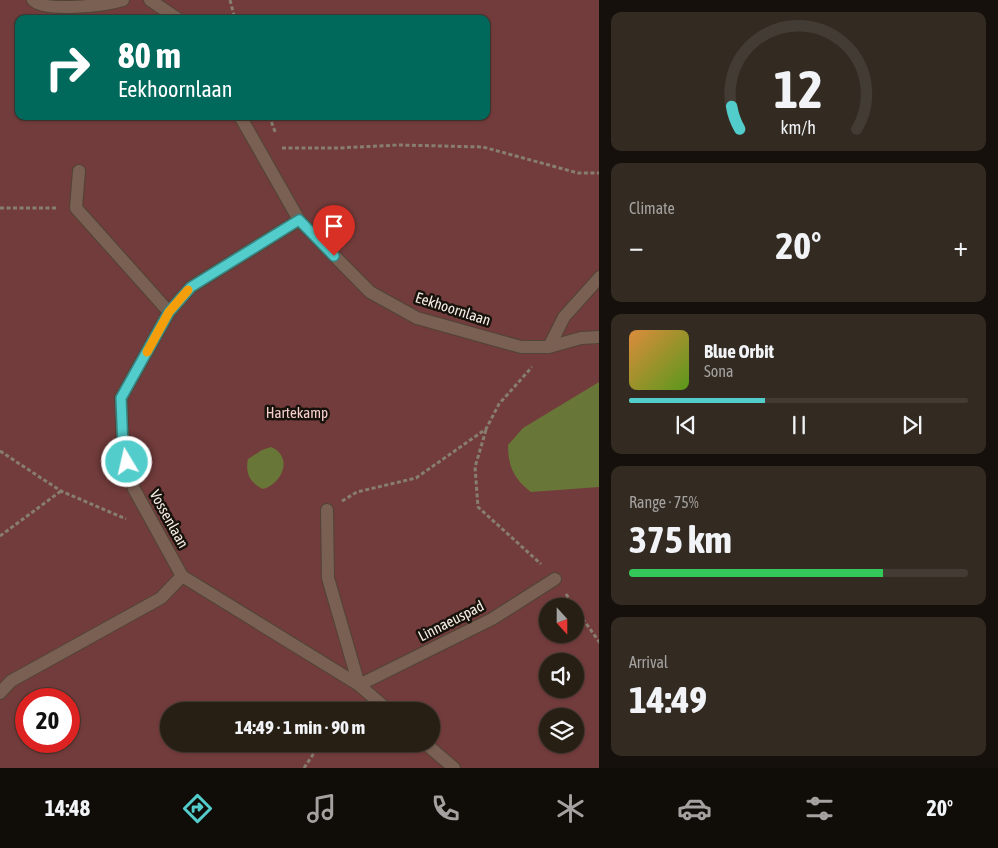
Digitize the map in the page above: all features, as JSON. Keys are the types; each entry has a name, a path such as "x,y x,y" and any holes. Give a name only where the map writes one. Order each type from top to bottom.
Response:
{"lane":[{"path":"33,0 36,4 54,7 123,0"},
{"path":"150,0 172,15"},
{"name":"Eekhoornlaan","path":"242,120 299,220 370,292 417,318 521,347 549,347 581,338 599,337"},
{"path":"79,171 76,208 169,312"},
{"name":"Vossenlaan","path":"182,576 134,489 123,449 121,398 169,312 191,287 299,220"},
{"path":"549,347 564,317 599,277"},
{"path":"327,510 328,578 359,685"},
{"path":"0,693 10,681 161,598 182,576 359,685 379,702"},
{"name":"Linnaeuspad","path":"359,685 492,619 555,579"},
{"path":"435,752 454,768"}],"path":[{"path":"230,0 234,15"},
{"path":"281,148 399,145 483,148 578,173 599,173"},
{"path":"0,208 76,208"},
{"path":"549,347 499,404 486,429 475,467 478,507 530,553 555,579 568,598"},
{"path":"327,510 357,492 416,478 486,429"},
{"path":"0,450 61,491 158,532"},
{"path":"0,536 61,491"},
{"path":"584,621 599,643"},
{"path":"304,768 315,752"}],"green space":[{"name":"Hartekamp","path":"0,0 599,0 599,768 0,768"}],"shaded area":[{"path":"599,382 599,487 531,492 513,472 509,459 508,445 523,428"},
{"path":"271,447 278,451 282,457 284,463 283,470 276,482 263,489 252,481 248,473 248,459 262,450"}],"slow traffic":[{"path":"147,352 169,312 188,290"}],"route":[{"path":"127,462 123,449 121,398 169,312 191,287 299,220 334,256"}]}
